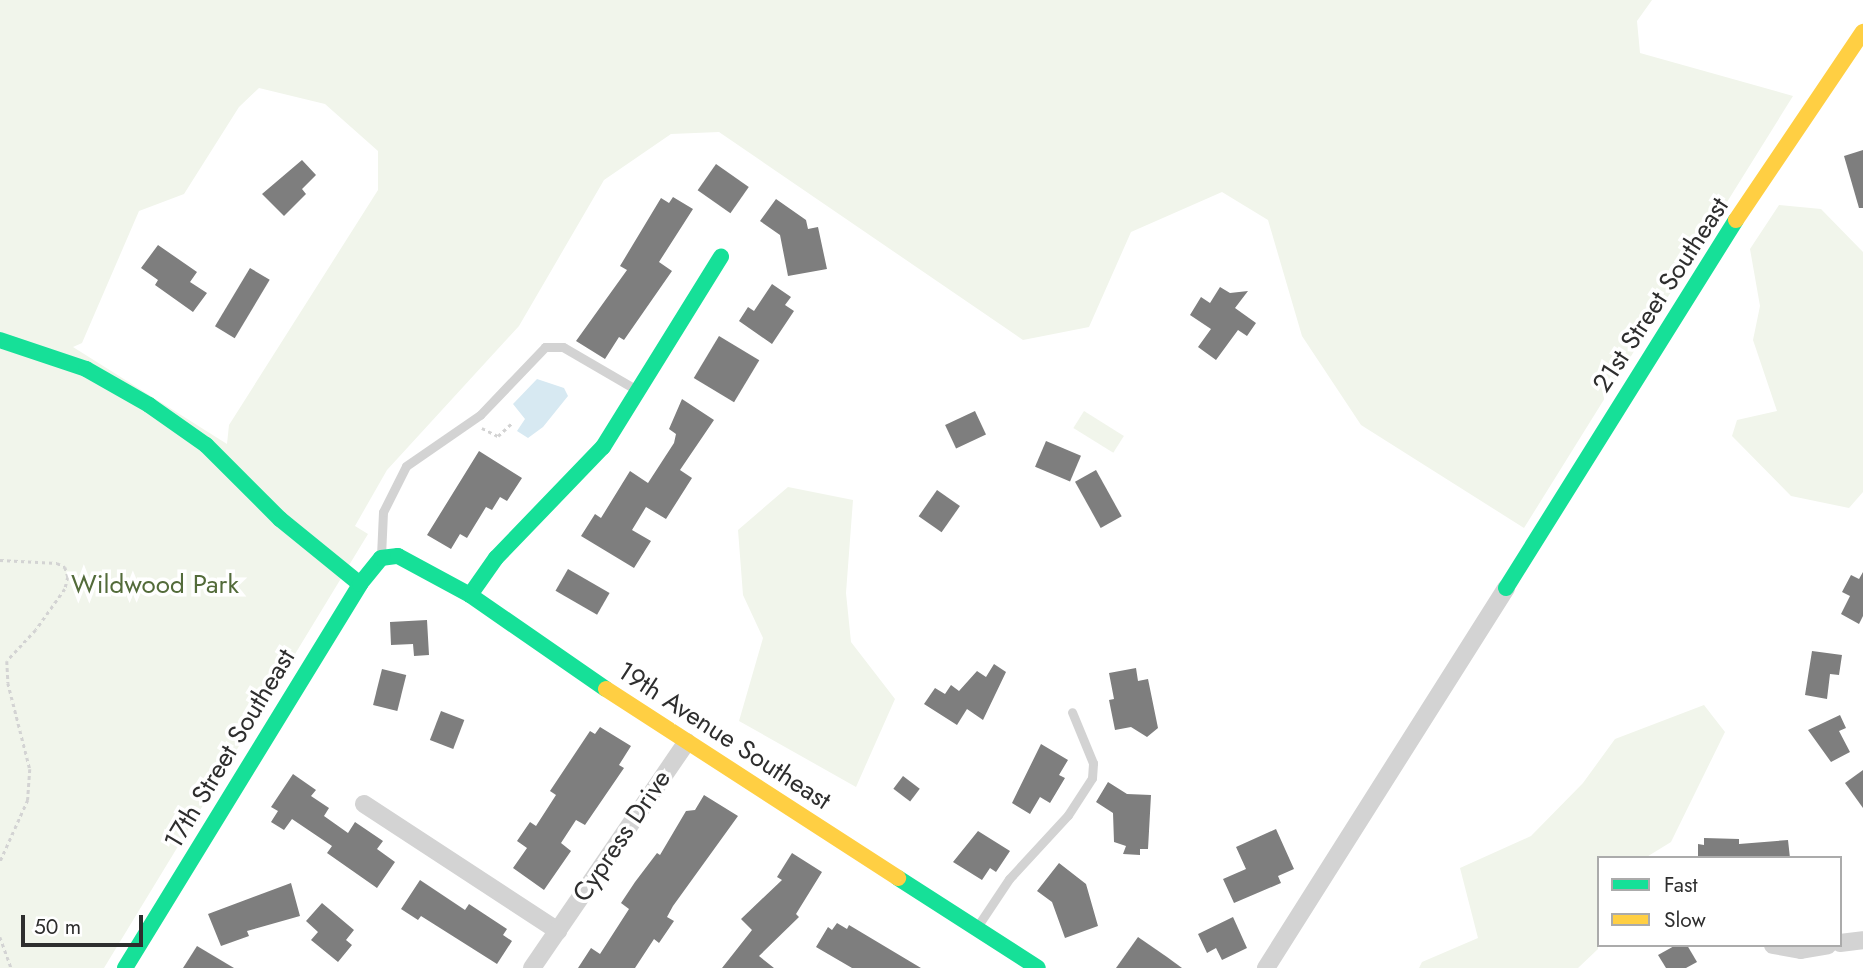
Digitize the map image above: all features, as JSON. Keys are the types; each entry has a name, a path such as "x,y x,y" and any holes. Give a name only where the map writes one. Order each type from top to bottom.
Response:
{"street":[{"name":"21st Street Southeast","path":"1506,588 1699,274 1863,32"},
{"path":"470,594 496,558 603,447 721,257"},
{"path":"0,340 42,351 86,369 149,405 206,445 280,519 360,584"},
{"name":"19th Avenue Southeast","path":"381,558 398,556 415,562 470,594 535,643 1038,968"},
{"name":"17th Street Southeast","path":"125,968 360,584 381,558"},
{"path":"1266,968 1506,588"},
{"name":"Cypress Drive","path":"532,968 687,742"},
{"path":"364,804 558,931"},
{"path":"1842,943 1863,940"},
{"path":"1784,947 1801,950 1817,947"}],"lane":[{"path":"381,558 383,512 400,474 422,451 470,421 551,345 563,346 639,391"},
{"path":"976,929 1009,879 1068,816 1092,778 1093,763 1072,712"}],"path":[{"path":"470,421 498,436 511,424"},
{"path":"0,560 57,563 65,567 68,577 65,589 36,630 7,661 8,683 30,769 28,800 0,862"},
{"path":"0,937 11,968"}],"green space":[{"name":"Wildwood Park","path":"0,0 1652,0 1637,21 1640,53 1793,96 1524,528 1361,425 1302,336 1268,220 1222,192 1131,232 1089,327 1023,340 719,132 671,134 604,180 519,326 387,470 355,526 368,534 104,968 0,968","holes":["259,88 325,104 378,151 378,190 229,425 227,444 73,347 82,343 139,211 184,194 239,107"]},
{"path":"1779,205 1821,209 1863,252 1863,492 1849,508 1791,496 1732,436 1737,420 1777,411 1753,340 1760,306 1750,249"},
{"path":"1084,411 1124,436 1113,453 1073,428"},
{"path":"788,487 853,500 846,593 851,642 895,699 856,787 739,721 763,638 743,595 738,530"},
{"path":"1704,705 1725,732 1671,842 1648,856 1597,856 1598,949 1578,968 1419,968 1422,962 1478,938 1460,868 1531,836 1583,783 1615,739"}],"shaded area":[{"path":"537,379 564,388 568,396 543,427 528,438 517,431 525,419 513,404"}],"building":[{"path":"1863,150 1863,208 1859,208 1844,156"},
{"path":"302,160 316,175 302,189 306,194 284,216 262,194"},
{"path":"716,164 749,187 730,213 698,190"},
{"path":"673,197 693,209 659,262 672,271 624,340 619,337 605,359 576,341 627,270 620,266 661,198 669,203"},
{"path":"776,199 806,220 808,229 818,227 827,269 788,276 780,235 760,221"},
{"path":"158,245 197,272 190,282 207,293 193,312 155,285 158,280 141,268"},
{"path":"250,268 270,280 235,338 215,326"},
{"path":"772,284 791,297 785,305 794,311 772,344 739,321 748,307 754,311"},
{"path":"1220,287 1230,293 1248,291 1235,308 1256,323 1247,336 1238,330 1216,360 1198,347 1211,329 1190,315 1201,297 1210,303"},
{"path":"719,336 759,360 734,402 694,378"},
{"path":"682,399 714,420 680,470 692,478 666,519 646,507 632,530 651,541 634,568 581,536 595,514 601,518 630,471 648,483 674,443 676,434 669,429"},
{"path":"975,411 986,435 956,449 945,425"},
{"path":"1046,441 1081,456 1070,482 1035,467"},
{"path":"479,451 522,478 507,501 500,497 492,510 486,507 467,538 460,534 451,549 427,535"},
{"path":"1096,470 1122,516 1101,528 1075,482"},
{"path":"937,490 960,506 942,532 919,516"},
{"path":"568,569 610,593 597,615 556,591"},
{"path":"1863,572 1863,616 1859,624 1841,614 1850,596 1842,592 1851,575 1859,579"},
{"path":"427,620 429,655 414,656 413,644 391,645 390,622"},
{"path":"1812,651 1842,655 1839,675 1830,674 1827,699 1805,695"},
{"path":"994,664 1006,672 983,720 967,709 957,725 924,704 935,688 945,694 951,685 959,691 977,671 986,677"},
{"path":"1136,668 1138,681 1148,679 1158,728 1147,737 1131,727 1115,730 1109,700 1114,699 1109,673"},
{"path":"382,669 406,675 397,711 373,705"},
{"path":"441,711 464,720 453,749 430,740"},
{"path":"1840,715 1846,728 1839,731 1850,752 1831,762 1808,730"},
{"path":"600,727 631,746 619,765 624,768 585,825 576,820 561,843 571,851 544,890 513,868 527,848 517,841 530,822 536,826 556,795 550,791 590,731 595,734"},
{"path":"1041,744 1068,760 1059,775 1065,778 1050,803 1040,797 1030,814 1012,803"},
{"path":"1863,770 1863,808 1845,783"},
{"path":"293,774 316,790 311,796 329,808 324,816 348,833 355,822 383,841 377,849 395,862 377,888 327,853 332,846 292,819 284,830 271,822 278,811 271,807"},
{"path":"903,776 920,789 910,801 893,789"},
{"path":"1108,782 1127,794 1151,795 1148,849 1140,849 1140,855 1123,854 1126,846 1114,842 1113,813 1096,802"},
{"path":"704,795 738,816 673,906 667,917 674,921 659,943 654,939 635,968 578,968 591,948 600,954 629,909 621,903 657,853 660,855 686,811 695,810"},
{"path":"1276,829 1294,869 1278,876 1281,883 1234,903 1223,879 1246,869 1236,847"},
{"path":"978,831 1010,851 996,872 990,868 982,880 953,862"},
{"path":"1704,838 1739,839 1739,844 1788,840 1790,856 1698,856 1698,844 1704,845"},
{"path":"792,853 822,872 796,914 799,917 759,956 774,968 722,968 752,930 741,919 782,880 777,877"},
{"path":"1059,863 1086,884 1098,926 1065,938 1052,902 1037,891"},
{"path":"420,880 465,910 469,904 507,929 503,935 512,941 497,964 421,916 418,920 401,909"},
{"path":"291,883 300,916 247,931 249,936 221,946 208,914"},
{"path":"322,903 354,930 346,940 352,945 338,962 311,940 318,932 306,921"},
{"path":"1233,917 1247,948 1222,960 1216,948 1207,953 1198,934"},
{"path":"837,923 847,929 849,925 921,968 852,968 816,947 828,927 832,930"},
{"path":"1138,937 1167,957 1182,968 1116,968"},
{"path":"197,946 234,968 183,968"},
{"path":"1672,947 1688,947 1697,962 1686,968 1666,968 1658,955"}],"traffic: fast":[{"path":"1506,588 1736,220"},
{"path":"470,595 496,558 603,447 721,257"},
{"path":"0,340 86,369 149,405 206,445 280,519 360,584"},
{"path":"125,968 360,584 381,558 398,556 470,595 606,689"},
{"path":"898,878 1038,968"}],"traffic: slow":[{"path":"1736,220 1863,32"},
{"path":"606,689 898,878"}]}
